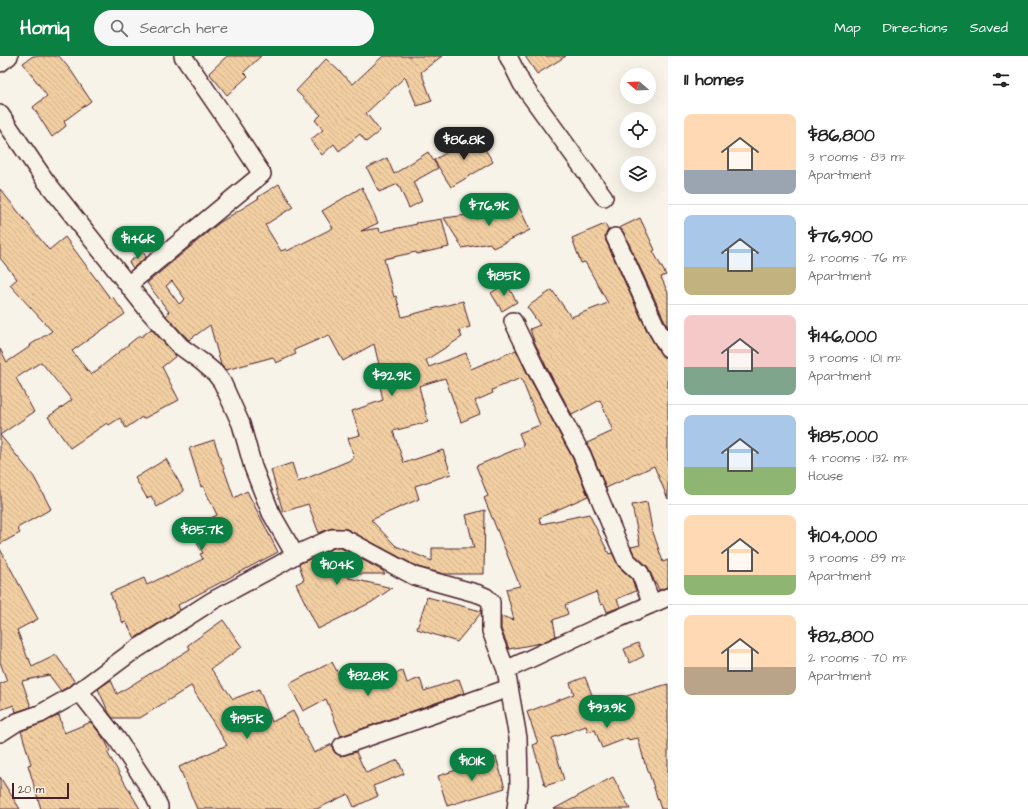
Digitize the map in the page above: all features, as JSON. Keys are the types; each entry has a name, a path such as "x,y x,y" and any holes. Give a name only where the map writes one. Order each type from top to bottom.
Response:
{"street":[{"path":"0,63 9,56"},
{"path":"128,285 262,174 183,56"},
{"path":"508,56 522,84 604,197"},
{"path":"0,114 45,180 147,309 180,346 215,373 222,382 241,424 254,467 271,513 295,555"},
{"path":"615,237 657,329 668,348"},
{"path":"513,321 536,371 582,455 626,560 640,573 652,604"},
{"path":"0,733 17,722 40,714 79,692 129,654 212,601 295,555 332,538 343,538 414,576 479,594 486,597 491,602 491,631 506,670 518,738 519,784 516,809"},
{"path":"506,670 594,629 668,597"},
{"path":"342,746 509,688"},
{"path":"79,692 117,739 152,792 159,809"}],"building":[{"path":"33,56 59,56 72,72 91,101 64,121 66,126 52,137 33,107 47,96 23,63"},
{"path":"227,56 261,56 244,72 248,76 227,95 209,73"},
{"path":"383,56 442,56 421,72 432,101 417,106 405,77 366,113 380,131 366,142 360,134 339,151 334,144 322,155 310,140 323,130 315,120 321,115 296,91 326,59 353,84"},
{"path":"525,56 566,56 537,74"},
{"path":"476,135 493,162 451,187 434,160"},
{"path":"428,152 438,168 413,182 422,201 409,208 398,184 379,192 367,168 387,158 394,174"},
{"path":"279,184 293,207 265,225 281,251 286,249 287,251 333,228 322,211 362,187 378,223 361,231 379,228 380,232 417,224 416,223 442,219 449,247 384,259 394,297 396,296 402,317 463,301 470,327 459,330 462,337 426,360 429,367 466,353 471,369 516,350 573,459 588,496 539,518 541,524 589,514 609,554 612,553 619,567 632,579 636,591 617,599 620,607 607,612 604,604 601,605 596,592 565,605 568,614 553,620 556,636 541,643 509,649 501,629 501,616 514,620 506,589 520,586 484,498 488,496 476,466 524,446 519,433 540,425 521,378 492,390 493,393 475,401 480,414 461,422 445,378 419,386 428,422 393,431 404,463 443,450 451,474 415,486 419,499 371,520 396,546 432,561 432,548 474,548 466,515 485,510 484,574 444,574 418,567 347,529 332,528 319,533 308,504 283,512 271,470 292,463 298,482 353,459 352,457 354,457 348,438 360,435 352,411 383,400 379,382 383,381 374,344 343,361 329,335 294,350 296,354 276,363 273,357 226,370 221,365 210,325 189,340 166,316 169,312 147,283 219,223 259,198 258,197","holes":["172,281 185,299 179,304 166,286"]},
{"path":"0,189 49,250 65,237 110,298 112,296 125,314 72,351 91,375 140,335 141,337 151,329 176,356 162,367 179,400 143,419 142,417 126,428 120,418 109,425 107,423 70,448 48,417 72,400 41,362 16,378 34,412 0,435 0,349 7,362 52,331 10,285 17,279 0,258"},
{"path":"516,200 530,230 493,248 490,243 462,248 444,218 475,214 476,219"},
{"path":"640,218 655,250 653,251 666,275 661,277 668,293 668,328 624,233 619,228"},
{"path":"605,224 608,230 605,236 606,241 648,333 663,357 668,358 668,499 654,466 606,488 587,443 613,431 600,400 572,415 546,366 530,329 540,325 527,307 552,290 571,317 608,303 585,262 581,263 572,238"},
{"path":"143,252 146,257 133,268 129,262"},
{"path":"506,283 517,302 502,311 491,293"},
{"path":"0,435 34,477 51,509 17,528 20,533 0,544"},
{"path":"214,440 234,498 247,491 278,552 178,605 180,610 135,638 126,622 123,623 110,593 144,578 147,585 203,559 200,554 203,553 197,543 211,535 210,533 215,530 211,518 217,515 203,486 201,487 189,448"},
{"path":"166,459 184,491 157,507 151,496 147,498 135,478"},
{"path":"647,502 652,529 663,562 668,560 668,587 659,590 649,569 634,554 631,547 640,545 632,505"},
{"path":"334,548 341,548 383,571 385,574 349,574 349,578 392,588 372,602 318,629 296,584 304,580 299,564"},
{"path":"0,549 38,619 17,630 32,667 56,655 75,682 61,691 49,675 22,681 31,707 16,712 14,705 0,710 0,684 7,681 0,662"},
{"path":"427,597 481,611 481,613 457,642 417,629"},
{"path":"223,620 242,647 211,669 233,699 259,689 272,722 293,711 314,753 332,744 335,753 340,756 356,752 366,773 398,760 404,774 373,786 378,796 354,807 348,794 317,809 197,809 179,767 227,745 191,686 140,718 113,718 109,713 98,689 111,680 117,694 190,649 188,645"},
{"path":"638,643 644,656 630,663 624,649"},
{"path":"332,662 344,685 382,673 384,677 403,671 407,683 420,678 424,691 459,679 464,693 341,736 326,699 303,711 289,684"},
{"path":"585,677 596,705 668,684 668,809 661,809 645,764 638,738 628,740 628,738 602,748 595,730 588,732 586,726 552,738 564,780 545,786 533,745 538,743 527,712 574,694 570,683"},
{"path":"59,715 64,733 91,722 106,742 110,751 107,752 140,809 41,809 28,765 31,764 21,731"},
{"path":"496,757 505,788 447,806 438,776"},
{"path":"0,777 20,809 0,809"},
{"path":"613,777 630,809 554,809"}]}
